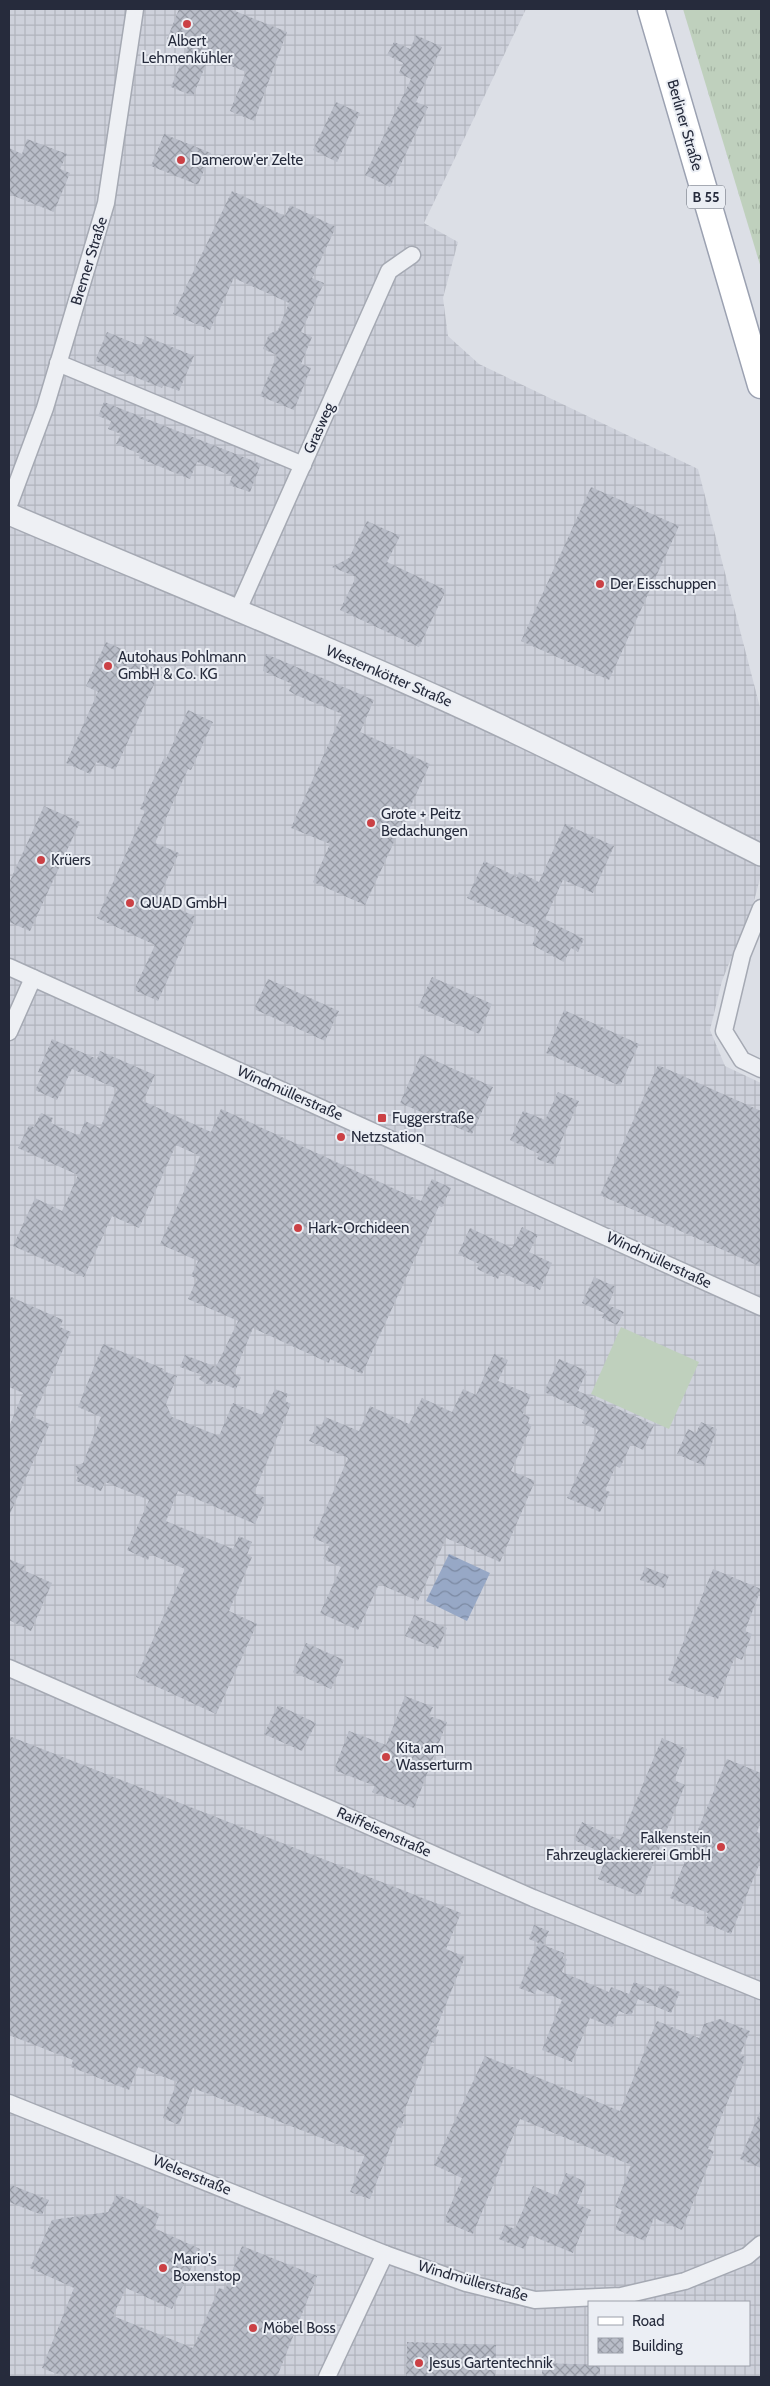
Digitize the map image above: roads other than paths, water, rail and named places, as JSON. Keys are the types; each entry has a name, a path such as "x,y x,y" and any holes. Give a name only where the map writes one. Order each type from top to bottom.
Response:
{"main road":[{"name":"Berliner Straße","path":"650,9 761,385"}],"street":[{"name":"Bremer Straße","path":"9,505 45,408 106,203 135,9"},
{"name":"Grasweg","path":"238,610 389,271 412,255"},
{"path":"58,363 302,465"},
{"name":"Westernkötter Straße","path":"9,514 238,610 484,718 586,766 761,855"},
{"path":"761,908 742,955 724,1032 742,1060 761,1069"},
{"name":"Windmüllerstraße","path":"9,967 761,1307"},
{"path":"9,1032 33,978"},
{"name":"Raiffeisenstraße","path":"9,1668 533,1898 761,1991"},
{"name":"Welserstraße","path":"9,2103 379,2252"},
{"name":"Windmüllerstraße","path":"379,2252 466,2283 535,2300 621,2296 685,2282 747,2256 761,2244"},
{"path":"327,2377 379,2252"}],"water":[{"path":"449,1554 490,1573 467,1621 426,1601"}],"place":[{"name":"Albert Lehmenkühler","path":"187,24"},
{"name":"Damerow'er Zelte","path":"181,160"},
{"name":"Der Eisschuppen","path":"600,584"},
{"name":"Autohaus Pohlmann GmbH & Co. KG","path":"108,666"},
{"name":"Grote + Peitz Bedachungen","path":"371,823"},
{"name":"Krüers","path":"41,860"},
{"name":"QUAD GmbH","path":"130,903"},
{"name":"Fuggerstraße","path":"382,1118"},
{"name":"Netzstation","path":"341,1137"},
{"name":"Hark-Orchideen","path":"298,1228"},
{"name":"Kita am Wasserturm","path":"386,1757"},
{"name":"Falkenstein Fahrzeuglackiererei GmbH","path":"721,1847"},
{"name":"Mario's Boxenstop","path":"163,2268"},
{"name":"Möbel Boss","path":"253,2328"},
{"name":"Jesus Gartentechnik","path":"419,2363"}]}
